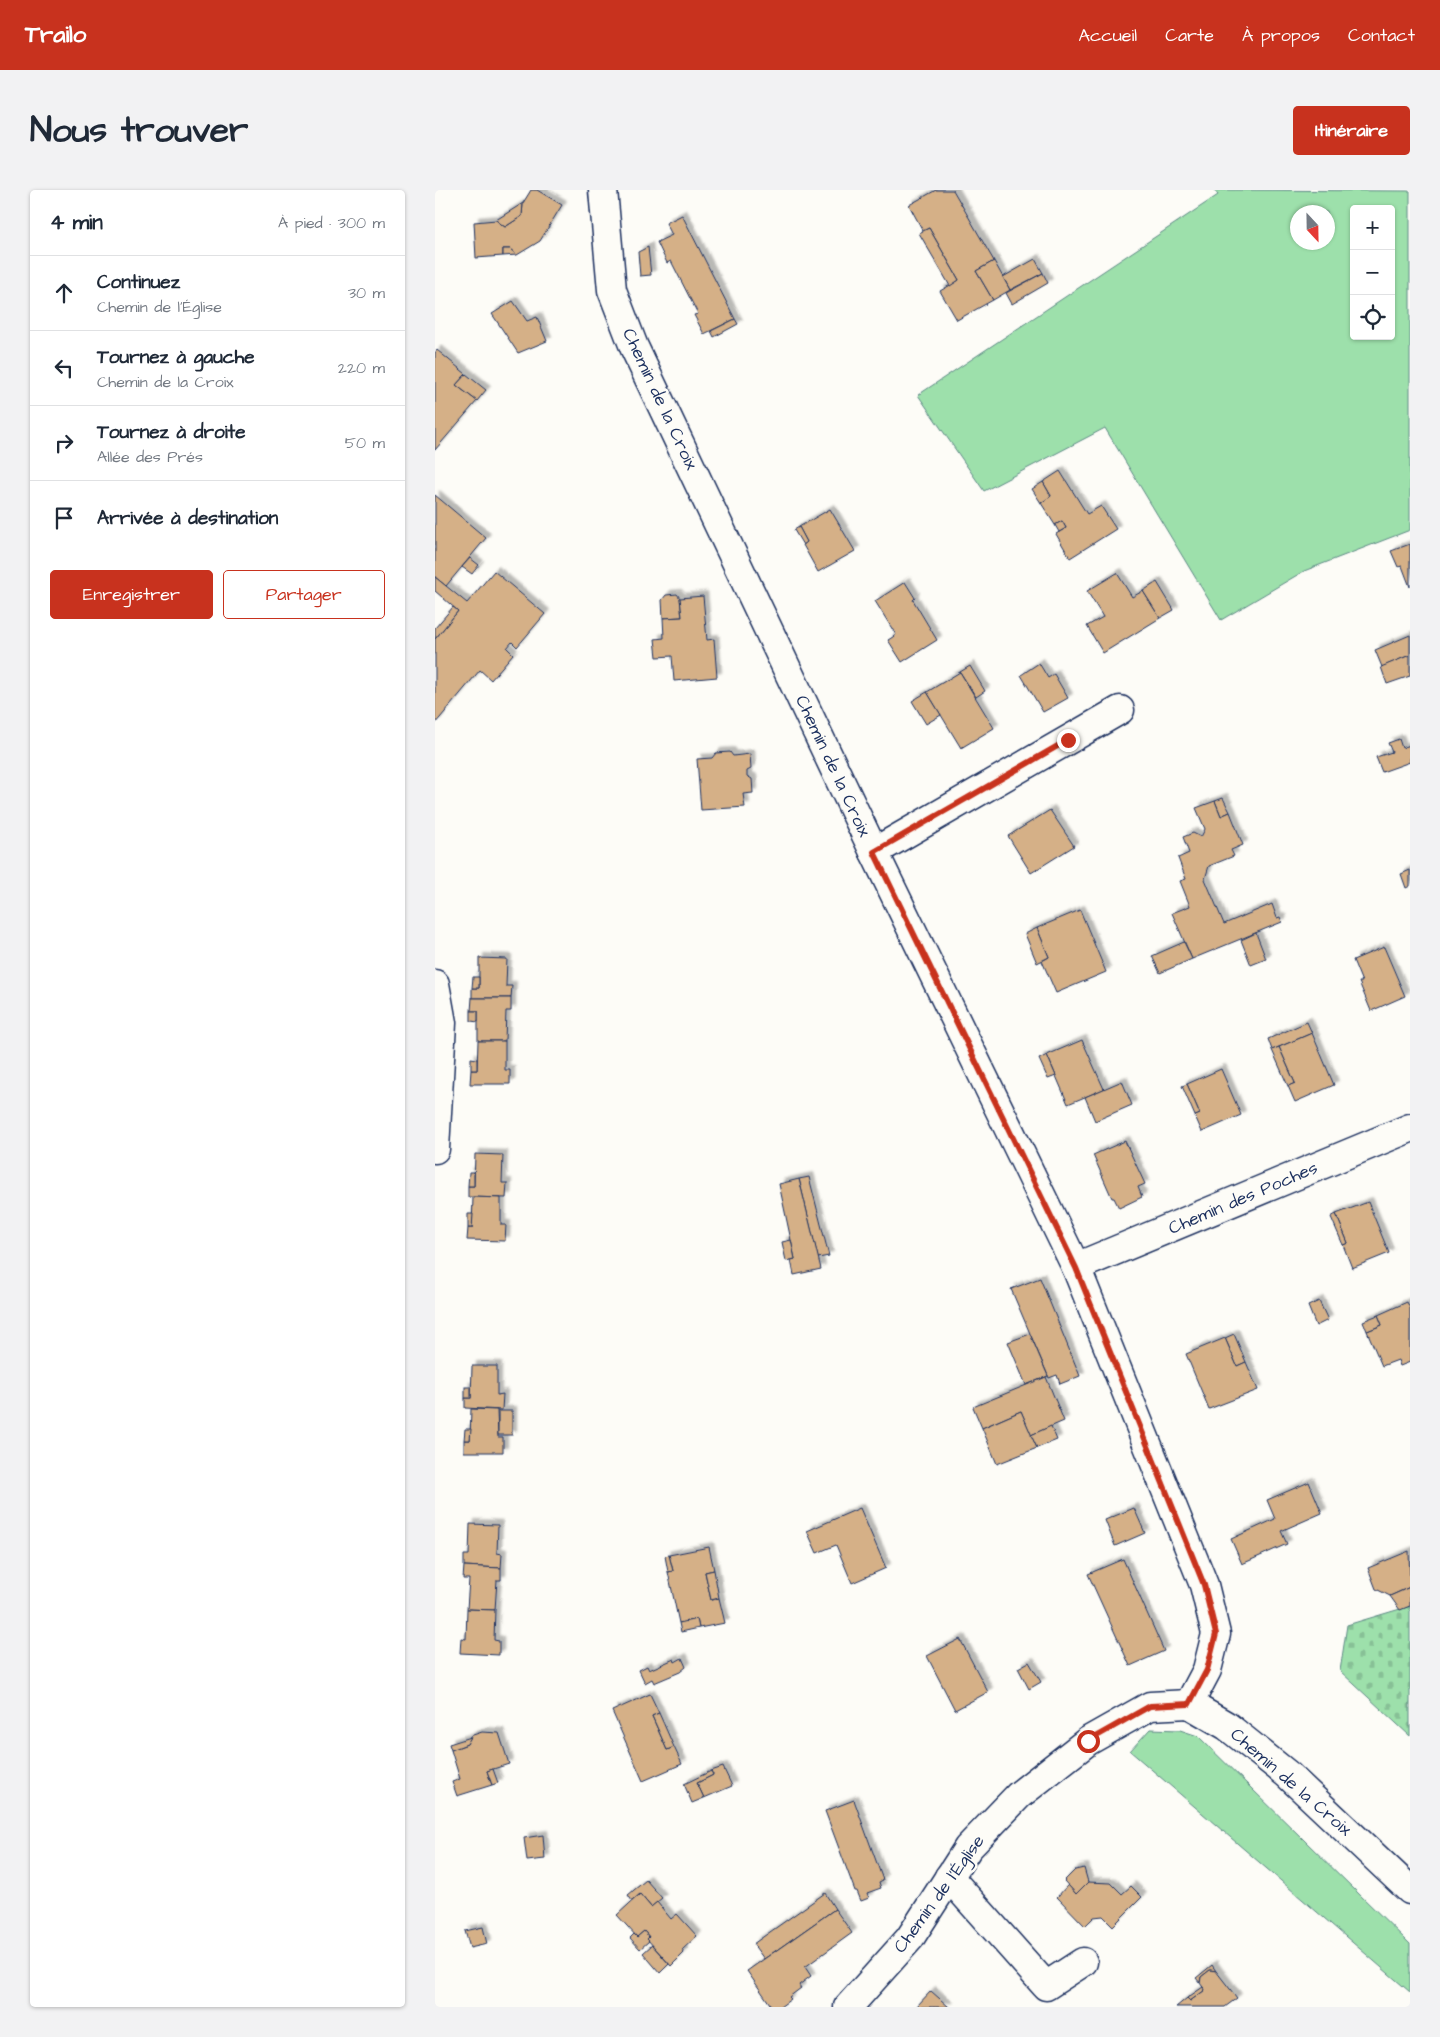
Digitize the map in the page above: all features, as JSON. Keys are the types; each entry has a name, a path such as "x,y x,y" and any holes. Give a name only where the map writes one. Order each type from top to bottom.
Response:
{"street":[{"name":"Chemin de la Croix","path":"603,190 612,290 635,347 874,852 1076,1268 1204,1585 1216,1634 1207,1670 1189,1704 1227,1726 1287,1774 1410,1890"},
{"path":"874,852 1120,710"},
{"path":"435,984 442,1022 435,1149"},
{"name":"Chemin des Poches","path":"1076,1268 1410,1128"},
{"name":"Chemin de l'Église","path":"848,2007 910,1938 968,1848 1019,1795 1088,1741 1150,1706 1189,1704"},
{"path":"949,1877 1047,1986 1083,1962"}],"green space":[{"path":"1214,190 1410,191 1410,530 1304,571 1221,620 1105,428 984,491 918,395 1218,195"},
{"path":"1410,1606 1410,1736 1340,1671 1347,1625"},
{"path":"1150,1729 1180,1730 1198,1736 1410,1944 1410,1992 1130,1751"}],"building":[{"path":"531,190 537,190 562,205 540,241 517,255 510,249 503,249 503,256 476,258 474,222 496,220 505,227 522,216 523,203"},
{"path":"936,190 953,190 994,261 976,271 993,300 957,320 940,291 959,280 929,228 923,231 909,205"},
{"path":"523,203 522,216 505,227 496,220"},
{"path":"682,215 735,319 704,334 694,315 698,314 671,261 667,263 657,242 672,235 666,223"},
{"path":"929,228 959,280 950,286 919,233"},
{"path":"648,247 651,275 640,276 638,252"},
{"path":"503,249 510,249 517,255 503,256"},
{"path":"1035,259 1043,273 1010,290 1003,277"},
{"path":"994,261 1010,290 993,300 976,271"},
{"path":"1043,273 1048,283 1012,304 1006,293"},
{"path":"513,301 527,321 537,317 547,341 518,353 492,314"},
{"path":"735,319 738,324 714,337 711,331"},
{"path":"437,350 466,374 456,385 477,401 435,450 435,353"},
{"path":"466,374 486,390 477,401 456,385"},
{"path":"1060,471 1087,514 1101,506 1116,529 1070,558 1056,534 1066,528 1062,521 1055,525 1041,503 1051,496 1043,482"},
{"path":"1043,482 1051,496 1041,503 1032,489"},
{"path":"435,495 486,538 446,586 435,577"},
{"path":"830,509 855,551 818,572 803,545 807,542 799,527"},
{"path":"1062,521 1066,528 1059,532 1055,525"},
{"path":"799,527 807,542 803,545 794,530"},
{"path":"1410,544 1410,587 1402,566 1398,567 1391,551"},
{"path":"470,558 479,565 472,574 462,567"},
{"path":"494,571 545,614 517,647 512,642 507,648 513,654 491,680 480,670 435,724 435,639 458,611 435,591 435,577 467,603"},
{"path":"1117,573 1132,597 1143,591 1160,618 1103,653 1087,626 1103,617 1087,591"},
{"path":"905,582 915,598 913,600 937,640 902,662 888,640 896,635 875,601"},
{"path":"1157,582 1174,610 1160,618 1143,591"},
{"path":"677,594 680,598 682,617 663,618 662,600 666,595"},
{"path":"703,596 707,640 714,639 717,677 674,681 672,656 657,657 655,639 664,638 663,618 682,617 680,598"},
{"path":"453,607 458,611 435,639 435,628"},
{"path":"1410,635 1410,655 1382,667 1375,650"},
{"path":"1410,655 1410,676 1387,684 1381,667"},
{"path":"1039,663 1048,678 1054,674 1068,698 1043,712 1021,675"},
{"path":"970,666 985,691 976,697 960,672"},
{"path":"960,672 994,728 961,748 927,692"},
{"path":"927,692 941,715 926,724 912,701"},
{"path":"1399,739 1402,748 1410,745 1410,762 1382,772 1376,757 1392,752 1388,743"},
{"path":"730,752 733,756 750,754 751,769 747,771 747,776 752,779 753,793 743,794 745,807 701,810 697,759 712,758 716,753"},
{"path":"1223,798 1230,812 1221,816 1215,801"},
{"path":"1215,801 1221,816 1230,812 1243,845 1231,850 1234,856 1209,866 1205,879 1224,924 1272,904 1277,918 1280,917 1282,922 1192,959 1172,913 1190,906 1180,881 1186,879 1178,858 1189,853 1183,837 1193,833 1201,837 1205,829 1196,808"},
{"path":"1050,810 1074,846 1031,873 1008,836"},
{"path":"1410,870 1410,886 1406,888 1401,874"},
{"path":"1080,910 1106,972 1056,993 1042,961 1049,957 1037,928"},
{"path":"1037,928 1049,957 1037,963 1025,934"},
{"path":"1256,933 1266,959 1251,965 1241,940"},
{"path":"1184,942 1192,959 1160,973 1152,956"},
{"path":"1384,947 1405,996 1371,1011 1359,982 1362,982 1353,960"},
{"path":"479,958 507,959 506,986 512,986 511,998 472,998 472,988 479,988"},
{"path":"473,977 479,977 479,988 472,988"},
{"path":"472,998 511,998 511,1011 506,1011 505,1041 478,1041 478,1011 471,1011"},
{"path":"471,1011 478,1011 478,1022 471,1021"},
{"path":"1307,1022 1312,1033 1272,1050 1268,1039"},
{"path":"1312,1033 1334,1085 1295,1102 1288,1086 1295,1083 1279,1047"},
{"path":"1082,1040 1104,1089 1068,1104 1047,1055"},
{"path":"478,1041 505,1041 505,1070 510,1070 510,1084 470,1084 471,1070 477,1070"},
{"path":"1279,1047 1295,1083 1288,1086 1272,1050"},
{"path":"1047,1055 1056,1076 1048,1079 1039,1059"},
{"path":"471,1058 477,1059 477,1070 471,1070"},
{"path":"1221,1069 1241,1115 1202,1132 1195,1116 1200,1114 1187,1084"},
{"path":"1122,1081 1132,1105 1095,1121 1085,1097"},
{"path":"1187,1084 1200,1114 1195,1116 1182,1086"},
{"path":"1125,1141 1145,1184 1138,1187 1142,1197 1119,1208 1114,1198 1112,1198 1093,1155"},
{"path":"475,1154 503,1155 502,1183 507,1183 506,1198 468,1197 468,1186 474,1186"},
{"path":"469,1172 474,1172 474,1186 468,1186"},
{"path":"809,1177 829,1256 818,1258 799,1179"},
{"path":"799,1179 821,1269 794,1275 791,1260 795,1259 779,1184"},
{"path":"473,1197 501,1198 501,1225 506,1225 505,1241 467,1240 468,1228 472,1228"},
{"path":"1368,1202 1389,1253 1352,1268 1343,1245 1348,1243 1336,1214"},
{"path":"468,1214 473,1214 472,1228 468,1228"},
{"path":"1336,1214 1348,1243 1343,1245 1331,1217"},
{"path":"791,1240 795,1259 786,1261 782,1242"},
{"path":"1040,1278 1080,1376 1060,1384 1057,1375 1049,1378 1011,1289"},
{"path":"1319,1301 1328,1320 1316,1326 1308,1306"},
{"path":"1407,1302 1410,1308 1410,1362 1400,1366 1398,1360 1382,1366 1367,1331 1382,1325 1378,1315"},
{"path":"1378,1315 1382,1325 1367,1331 1363,1321"},
{"path":"1030,1334 1048,1376 1026,1385 1008,1342"},
{"path":"1234,1334 1246,1362 1237,1366 1225,1338"},
{"path":"1225,1338 1237,1366 1246,1362 1258,1390 1209,1409 1186,1354"},
{"path":"472,1366 497,1366 497,1395 503,1394 502,1410 465,1408 465,1398 471,1398"},
{"path":"1046,1377 1064,1421 1031,1435 1021,1411 982,1428 973,1407"},
{"path":"465,1387 471,1387 471,1398 465,1398"},
{"path":"471,1409 497,1410 498,1437 503,1437 503,1452 464,1452 464,1440 470,1440"},
{"path":"498,1411 512,1411 512,1435 498,1435"},
{"path":"1021,1411 1037,1448 997,1464 982,1428"},
{"path":"1051,1426 1057,1440 1037,1448 1031,1435"},
{"path":"465,1429 471,1429 470,1440 464,1440"},
{"path":"1309,1482 1322,1513 1281,1531 1287,1544 1242,1564 1231,1539 1275,1519 1267,1500"},
{"path":"860,1508 886,1568 852,1583 836,1545 817,1553 807,1531"},
{"path":"1134,1508 1145,1533 1115,1546 1105,1520"},
{"path":"470,1524 498,1525 497,1553 502,1554 501,1568 464,1566 464,1555 469,1555"},
{"path":"709,1547 714,1570 705,1572 711,1600 719,1598 725,1623 699,1628 697,1619 679,1623 668,1572 673,1571 669,1555"},
{"path":"1409,1551 1410,1587 1390,1596 1376,1589 1368,1568"},
{"path":"669,1555 673,1571 668,1572 665,1556"},
{"path":"1123,1559 1164,1651 1130,1666 1088,1574"},
{"path":"464,1566 501,1568 501,1580 497,1580 495,1610 467,1609 469,1579 463,1579"},
{"path":"714,1570 719,1598 711,1600 705,1572"},
{"path":"1410,1587 1410,1606 1400,1610 1390,1596"},
{"path":"467,1609 495,1610 494,1640 499,1641 499,1655 460,1653 461,1638 466,1639"},
{"path":"697,1619 699,1628 681,1632 679,1623"},
{"path":"960,1639 988,1692 955,1710 927,1656"},
{"path":"682,1658 686,1667 680,1672 654,1683 652,1679 645,1683 639,1670 647,1666 649,1670 674,1659 675,1662"},
{"path":"1029,1662 1041,1682 1029,1689 1018,1668"},
{"path":"650,1694 659,1713 652,1716 667,1750 674,1747 682,1764 643,1781 612,1711"},
{"path":"659,1713 674,1747 667,1750 652,1716"},
{"path":"482,1732 499,1733 509,1764 487,1771 492,1785 457,1796 452,1782 460,1779 451,1750 467,1744 470,1736"},
{"path":"471,1737 467,1744 451,1750 449,1744"},
{"path":"723,1767 732,1786 704,1798 697,1783 713,1775 711,1771"},
{"path":"493,1769 498,1783 492,1785 487,1771"},
{"path":"711,1771 713,1775 697,1783 704,1798 692,1803 684,1784"},
{"path":"854,1800 883,1880 879,1882 881,1888 867,1893 869,1898 861,1901 857,1891 855,1891 825,1811"},
{"path":"543,1835 545,1859 527,1861 524,1838"},
{"path":"1084,1868 1088,1882 1076,1894 1064,1881 1075,1870"},
{"path":"646,1880 662,1898 651,1907 640,1894 632,1901 628,1895"},
{"path":"1088,1882 1111,1883 1122,1894 1131,1886 1142,1897 1113,1926 1103,1916 1094,1917 1085,1926 1057,1897 1068,1885 1076,1894"},
{"path":"825,1893 835,1909 764,1959 753,1944"},
{"path":"640,1894 651,1907 657,1902 671,1919 677,1914 697,1936 682,1950 684,1953 671,1966 647,1939 649,1937 644,1931 637,1937 617,1915"},
{"path":"835,1909 852,1933 805,1967 811,1976 799,1985 801,1988 789,1997 791,1999 780,2007 772,2007 747,1971"},
{"path":"483,1927 487,1944 470,1948 465,1931"},
{"path":"644,1931 649,1937 647,1939 649,1941 640,1949 630,1938 634,1934 637,1937"},
{"path":"652,1945 669,1964 660,1973 643,1953"},
{"path":"1212,1965 1216,1971 1210,1970 1201,1977 1200,1983 1196,1978"},
{"path":"1210,1970 1216,1971 1237,1998 1225,2007 1176,2007 1187,1998 1190,2001 1205,1990 1200,1983 1201,1977"},
{"path":"1203,1987 1205,1990 1190,2001 1187,1998"},
{"path":"931,1991 949,2007 916,2007"}],"route":[{"path":"1068,740 874,852 1076,1268 1204,1585 1216,1634 1207,1670 1189,1704 1150,1706 1088,1741"}]}
